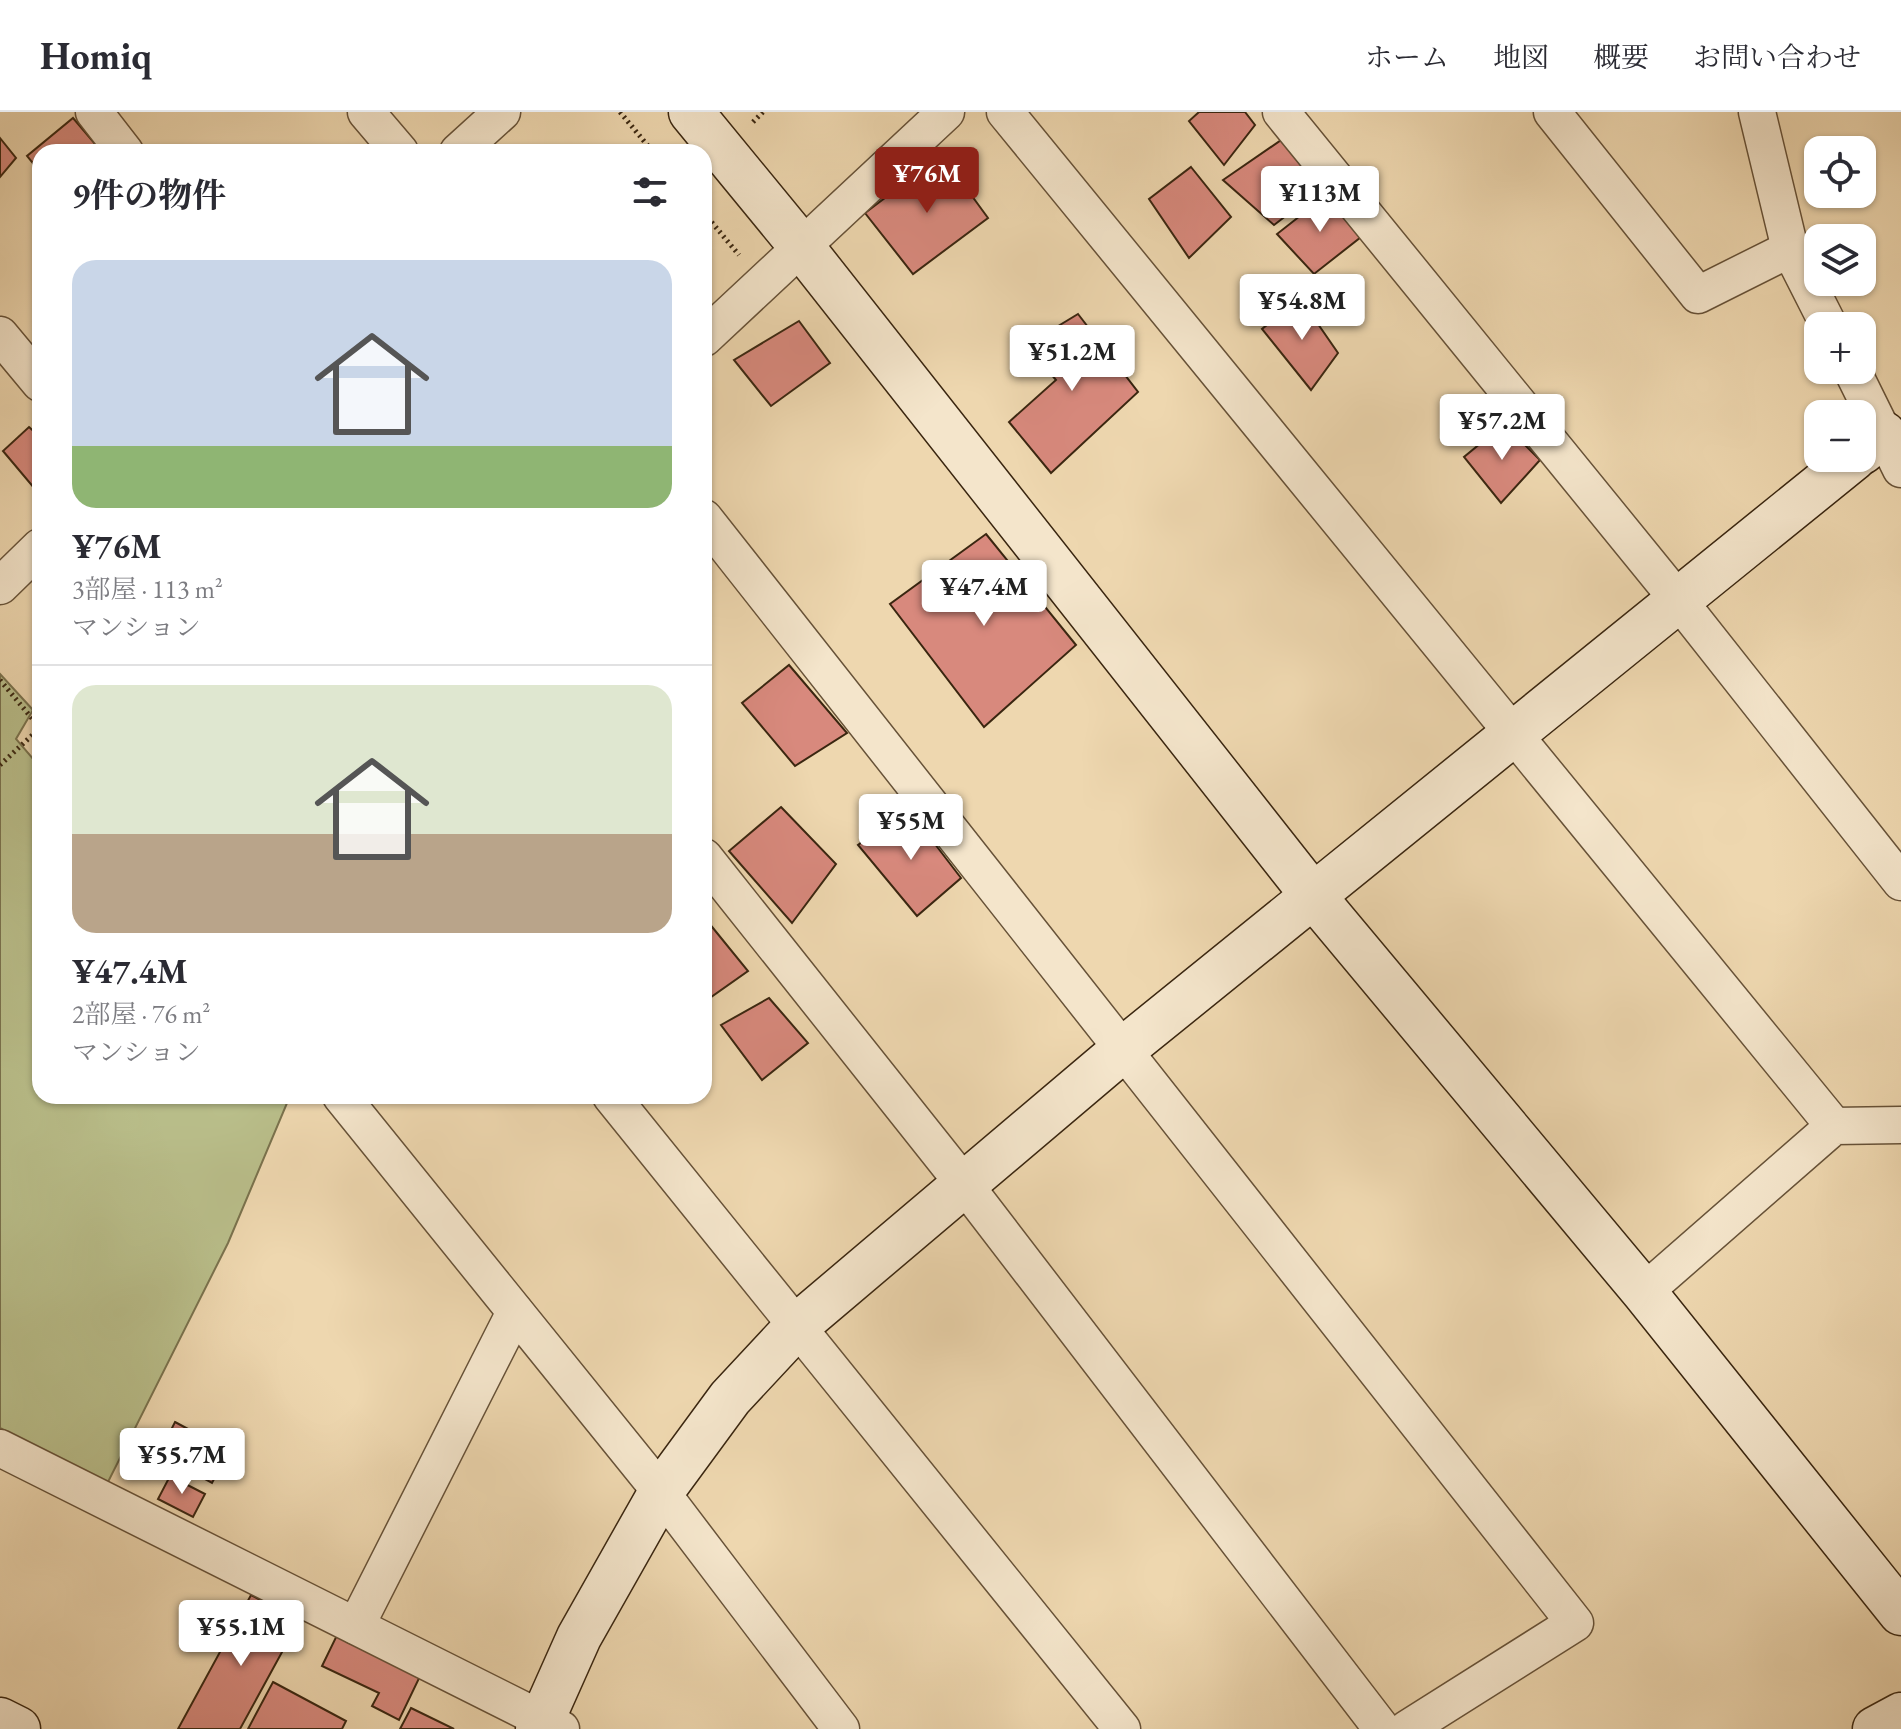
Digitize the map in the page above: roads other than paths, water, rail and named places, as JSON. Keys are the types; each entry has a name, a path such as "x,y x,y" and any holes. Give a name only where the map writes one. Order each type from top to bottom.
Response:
{"street":[{"path":"94,112 119,144"},
{"path":"366,112 393,144"},
{"path":"467,144 502,112"},
{"path":"691,112 801,246 1315,898 1644,1292 1901,1613"},
{"path":"712,330 946,112"},
{"path":"1005,112 1834,1126"},
{"path":"1281,112 1679,601 1901,882"},
{"path":"1552,112 1698,295 1790,249"},
{"path":"1757,112 1790,249 1822,312"},
{"path":"0,335 32,373"},
{"path":"0,1448 356,1626 547,1726 579,1637 661,1492 730,1398 798,1325 1125,1048 1315,898 1679,601 1850,472"},
{"path":"712,528 1125,1048 1575,1623 1407,1729"},
{"path":"0,586 32,555"},
{"path":"712,867 964,1184 1382,1729"},
{"path":"347,1104 661,1492 841,1729"},
{"path":"618,1104 1122,1729"},
{"path":"1644,1292 1834,1126 1901,1125"},
{"path":"356,1626 515,1312"},
{"path":"1875,1729 1901,1715"},
{"path":"0,1720 18,1729"}]}
